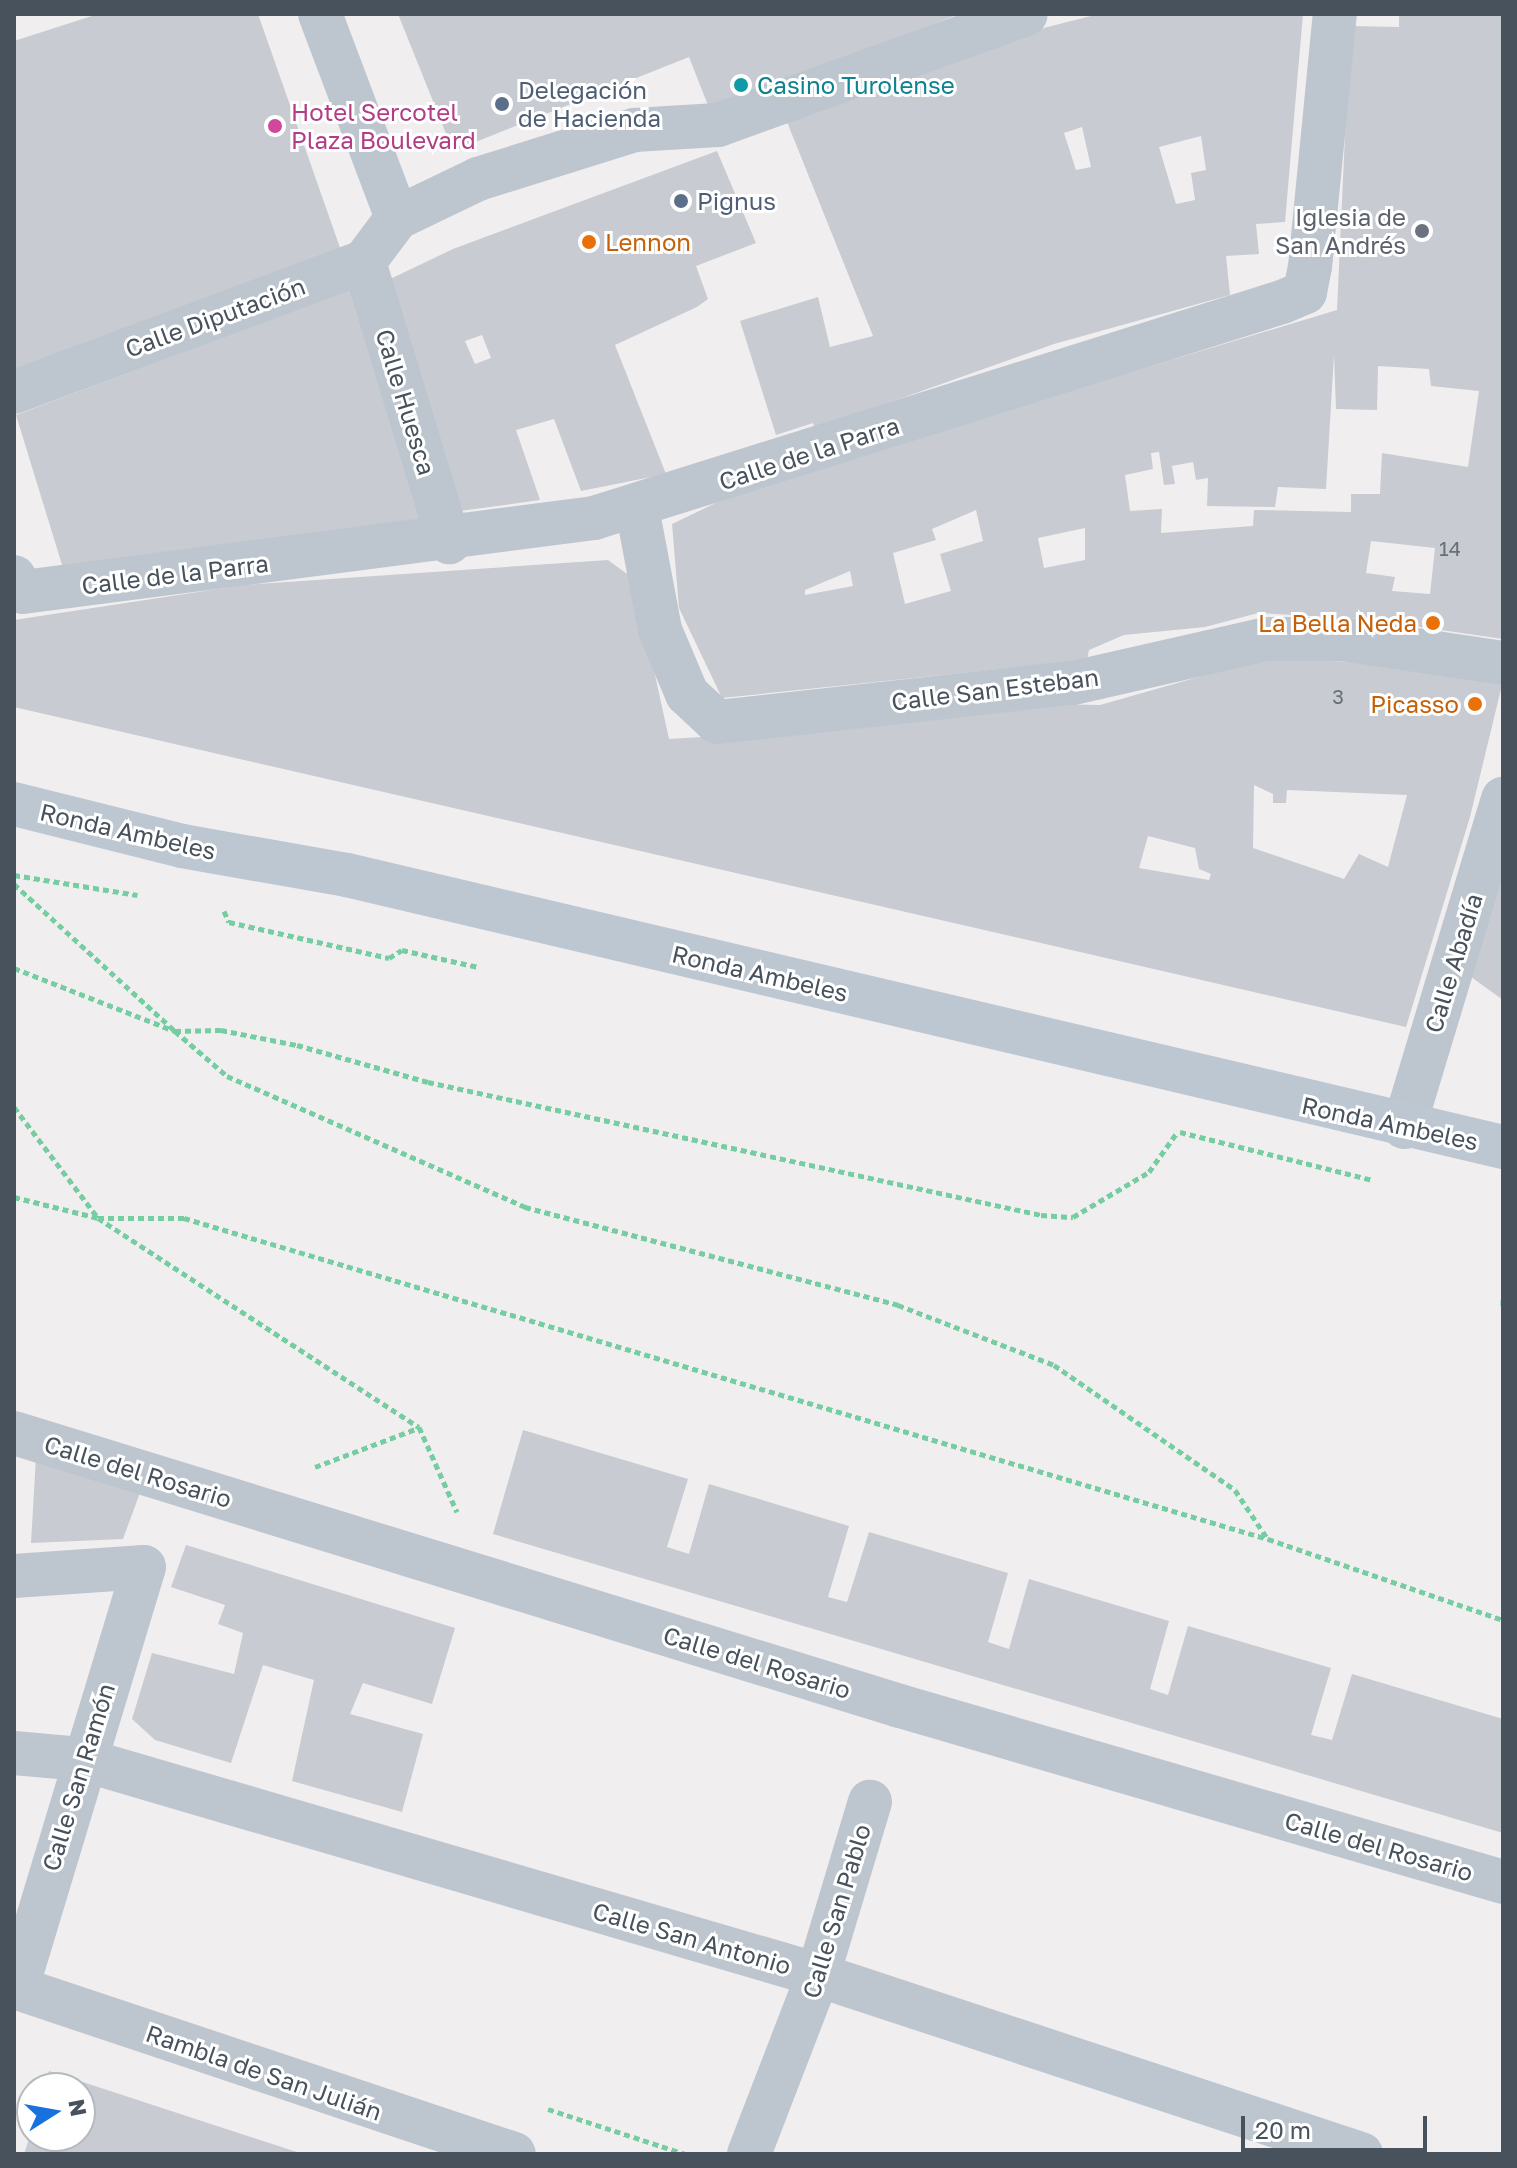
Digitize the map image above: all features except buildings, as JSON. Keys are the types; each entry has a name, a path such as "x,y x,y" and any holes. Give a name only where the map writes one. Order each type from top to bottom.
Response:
{"main road":[{"name":"Ronda Ambeles","path":"14,805 182,846 347,875 1404,1127 1503,1147"}],"street":[{"path":"320,14 397,218"},
{"path":"364,262 397,218 478,179 634,130 718,125 1026,14"},
{"name":"Calle de la Parra","path":"18,585 449,542 637,508 1305,292 1335,14"},
{"name":"Calle Diputación","path":"14,392 364,262"},
{"name":"Calle Huesca","path":"364,262 449,542"},
{"name":"Calle San Esteban","path":"637,508 660,630 687,694 717,722 1073,683 1267,639 1342,639 1503,663"},
{"name":"Calle Abadía","path":"1404,1127 1503,799"},
{"name":"Calle del Rosario","path":"14,1433 900,1706 1503,1882"},
{"name":"Calle San Ramón","path":"14,1576 144,1567 81,1759 16,1988"},
{"name":"Calle San Antonio","path":"14,1753 81,1759 818,1975 1361,2154"},
{"name":"Calle San Pablo","path":"749,2154 818,1975 870,1802"},
{"name":"Rambla de San Julián","path":"16,1988 514,2154"}],"path":[{"path":"14,884 227,1076 525,1207 898,1305 1054,1365 1235,1490 1268,1539"},
{"path":"211,908 225,911 229,922 389,958 402,950 492,970"},
{"path":"14,968 175,1031 221,1030 297,1045 428,1082 1041,1215 1073,1217 1149,1172 1178,1131"},
{"path":"14,1107 98,1218 419,1427 424,1439"},
{"path":"1165,1128 1373,1180"},
{"path":"14,1197 98,1218 184,1218 1268,1539 1503,1620"},
{"path":"1503,1300 1503,1306"},
{"path":"337,1459 419,1427"}],"place":[{"name":"Casino Turolense","path":"741,85"},
{"name":"Delegación de Hacienda","path":"502,104"},
{"name":"Hotel Sercotel Plaza Boulevard","path":"275,126"},
{"name":"Pignus","path":"681,201"},
{"name":"Iglesia de San Andrés","path":"1422,231"},
{"name":"Lennon","path":"589,242"},
{"name":"La Bella Neda","path":"1433,623"},
{"name":"Picasso","path":"1475,704"}]}
